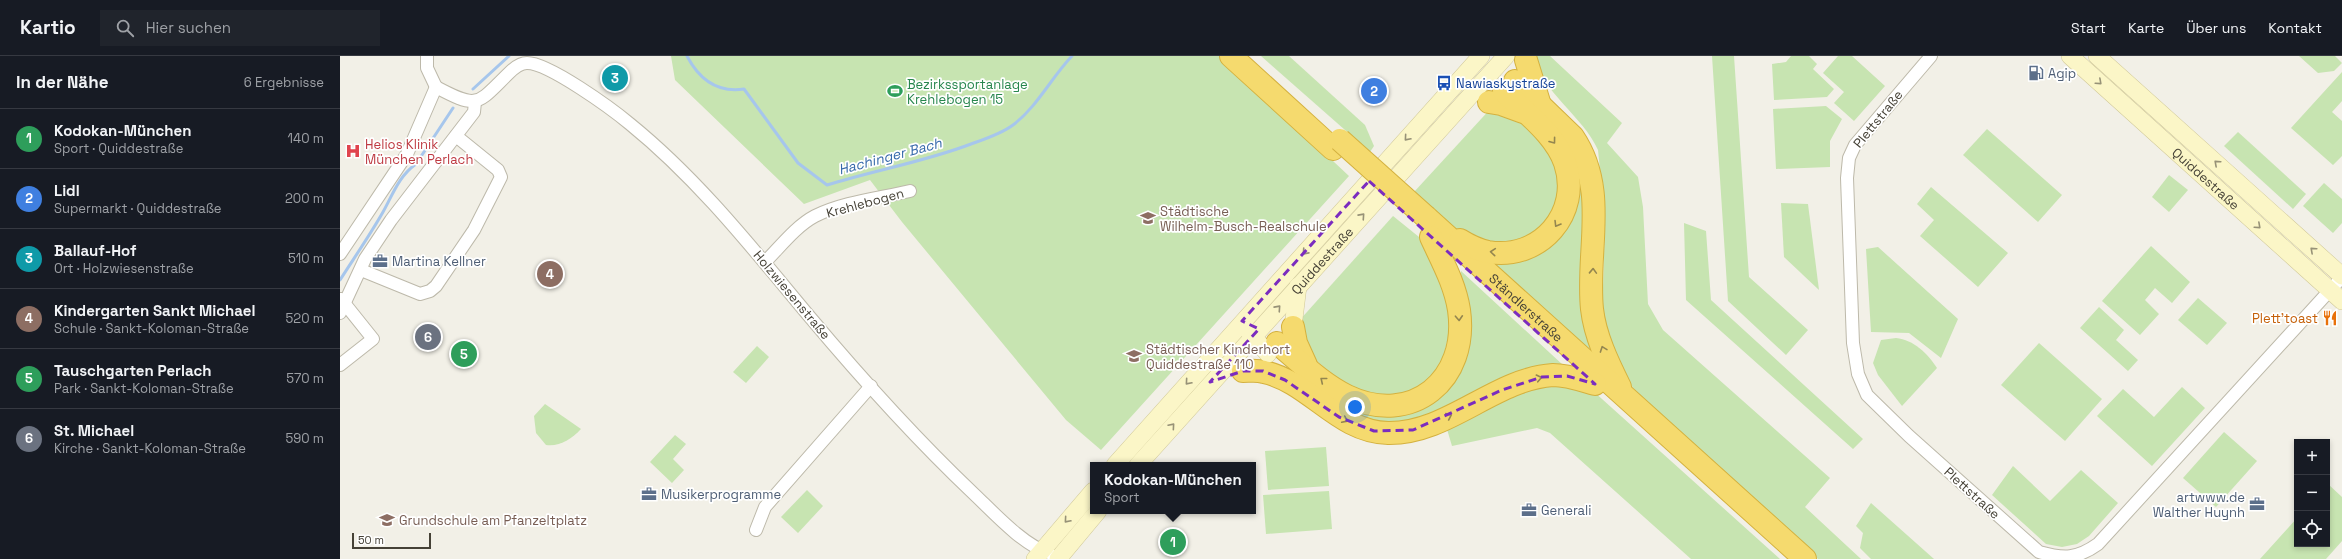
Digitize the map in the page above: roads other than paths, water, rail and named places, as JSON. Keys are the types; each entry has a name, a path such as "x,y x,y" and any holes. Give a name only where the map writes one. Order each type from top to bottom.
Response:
{"highway":[{"name":"Ständlerstraße","path":"1230,56 1337,144"},
{"name":"Ständlerstraße","path":"1247,56 1337,144 1429,227 1625,397 1805,559"},
{"path":"1429,227 1486,252 1504,253 1531,247 1553,230 1564,212 1569,190 1567,169 1554,143 1532,108 1509,63"},
{"path":"1532,108 1501,104 1503,91 1532,108 1573,137 1580,147 1590,171 1595,202 1592,310 1603,349 1625,397"},
{"name":"Ständlerstraße","path":"1429,227 1595,384 1788,559"},
{"path":"1273,349 1307,367 1347,396 1366,403 1386,407 1402,406 1425,396 1436,388 1452,366 1459,339 1460,326 1459,310 1451,280 1429,227"},
{"path":"1293,327 1296,343 1307,367"},
{"path":"1273,349 1313,398"},
{"path":"1243,371 1263,371 1278,376 1350,423 1374,431 1387,433 1413,430 1435,422 1502,390 1542,377 1567,376 1595,384"}],"main road":[{"name":"Quiddestraße","path":"1118,462 1480,56"},
{"path":"1456,110 1503,91 1509,63 1480,56"},
{"name":"Quiddestraße","path":"2070,56 2336,296"},
{"name":"Quiddestraße","path":"2097,56 2342,277"},
{"name":"Quiddestraße","path":"1141,462 1210,382 1456,110 1509,63"},
{"path":"1293,327 1298,286"},
{"path":"1242,321 1273,349"},
{"path":"1210,382 1243,371"},
{"path":"1051,557 1090,495"},
{"path":"1051,557 1095,514"}],"street":[{"path":"340,365 373,339 342,305 361,270 365,259 391,220 474,112 475,102 459,100 436,87 427,68 427,56"},
{"name":"Plettstraße","path":"1932,56 1864,133 1848,158 1847,178 1852,329 1858,374 1867,395 1893,422 2039,552 2056,556 2074,557 2084,554 2098,544 2336,296 2342,277"},
{"name":"Holzwiesenstraße","path":"475,102 489,93 514,68 526,63 538,65 572,84 630,124 695,183 871,386 966,486 1003,521 1051,557"},
{"path":"340,254 407,154 436,87"},
{"path":"361,270 420,294 430,291 436,286 474,230 500,177 498,170 456,136"},
{"name":"Krehlebogen","path":"765,262 804,224 816,216 848,205 910,191"},
{"path":"756,530 765,507 871,386"}],"waterway":[{"name":"Hachinger Bach","path":"473,89 509,56"},
{"name":"Hachinger Bach","path":"687,56 697,71 710,83 725,89 744,89 798,163 827,185 935,156 993,136 1003,131 1022,118 1072,56"},
{"name":"Hachinger Bach","path":"340,280 378,221 393,192 405,174 416,164 453,108"}],"place":[{"name":"Agip","path":"2036,73"},
{"name":"Ballauf-Hof","path":"615,78"},
{"name":"Nawiaskystraße","path":"1444,83"},
{"name":"Bezirkssportanlage Krehlebogen 15","path":"895,91"},
{"name":"Lidl","path":"1374,91"},
{"name":"Helios Klinik München Perlach","path":"353,151"},
{"name":"Städtische Wilhelm-Busch-Realschule","path":"1148,218"},
{"name":"Martina Kellner","path":"380,261"},
{"name":"Kindergarten Sankt Michael","path":"550,274"},
{"name":"Plett'toast","path":"2330,318"},
{"name":"St. Michael","path":"428,337"},
{"name":"Tauschgarten Perlach","path":"464,354"},
{"name":"Städtischer Kinderhort Quiddestraße 110","path":"1134,356"},
{"name":"Musikerprogramme","path":"649,494"},
{"name":"artwww.de Walther Huynh","path":"2257,504"},
{"name":"Generali","path":"1529,510"},
{"name":"Grundschule am Pfanzeltplatz","path":"387,520"},
{"name":"Kodokan-München","path":"1173,542"}]}
